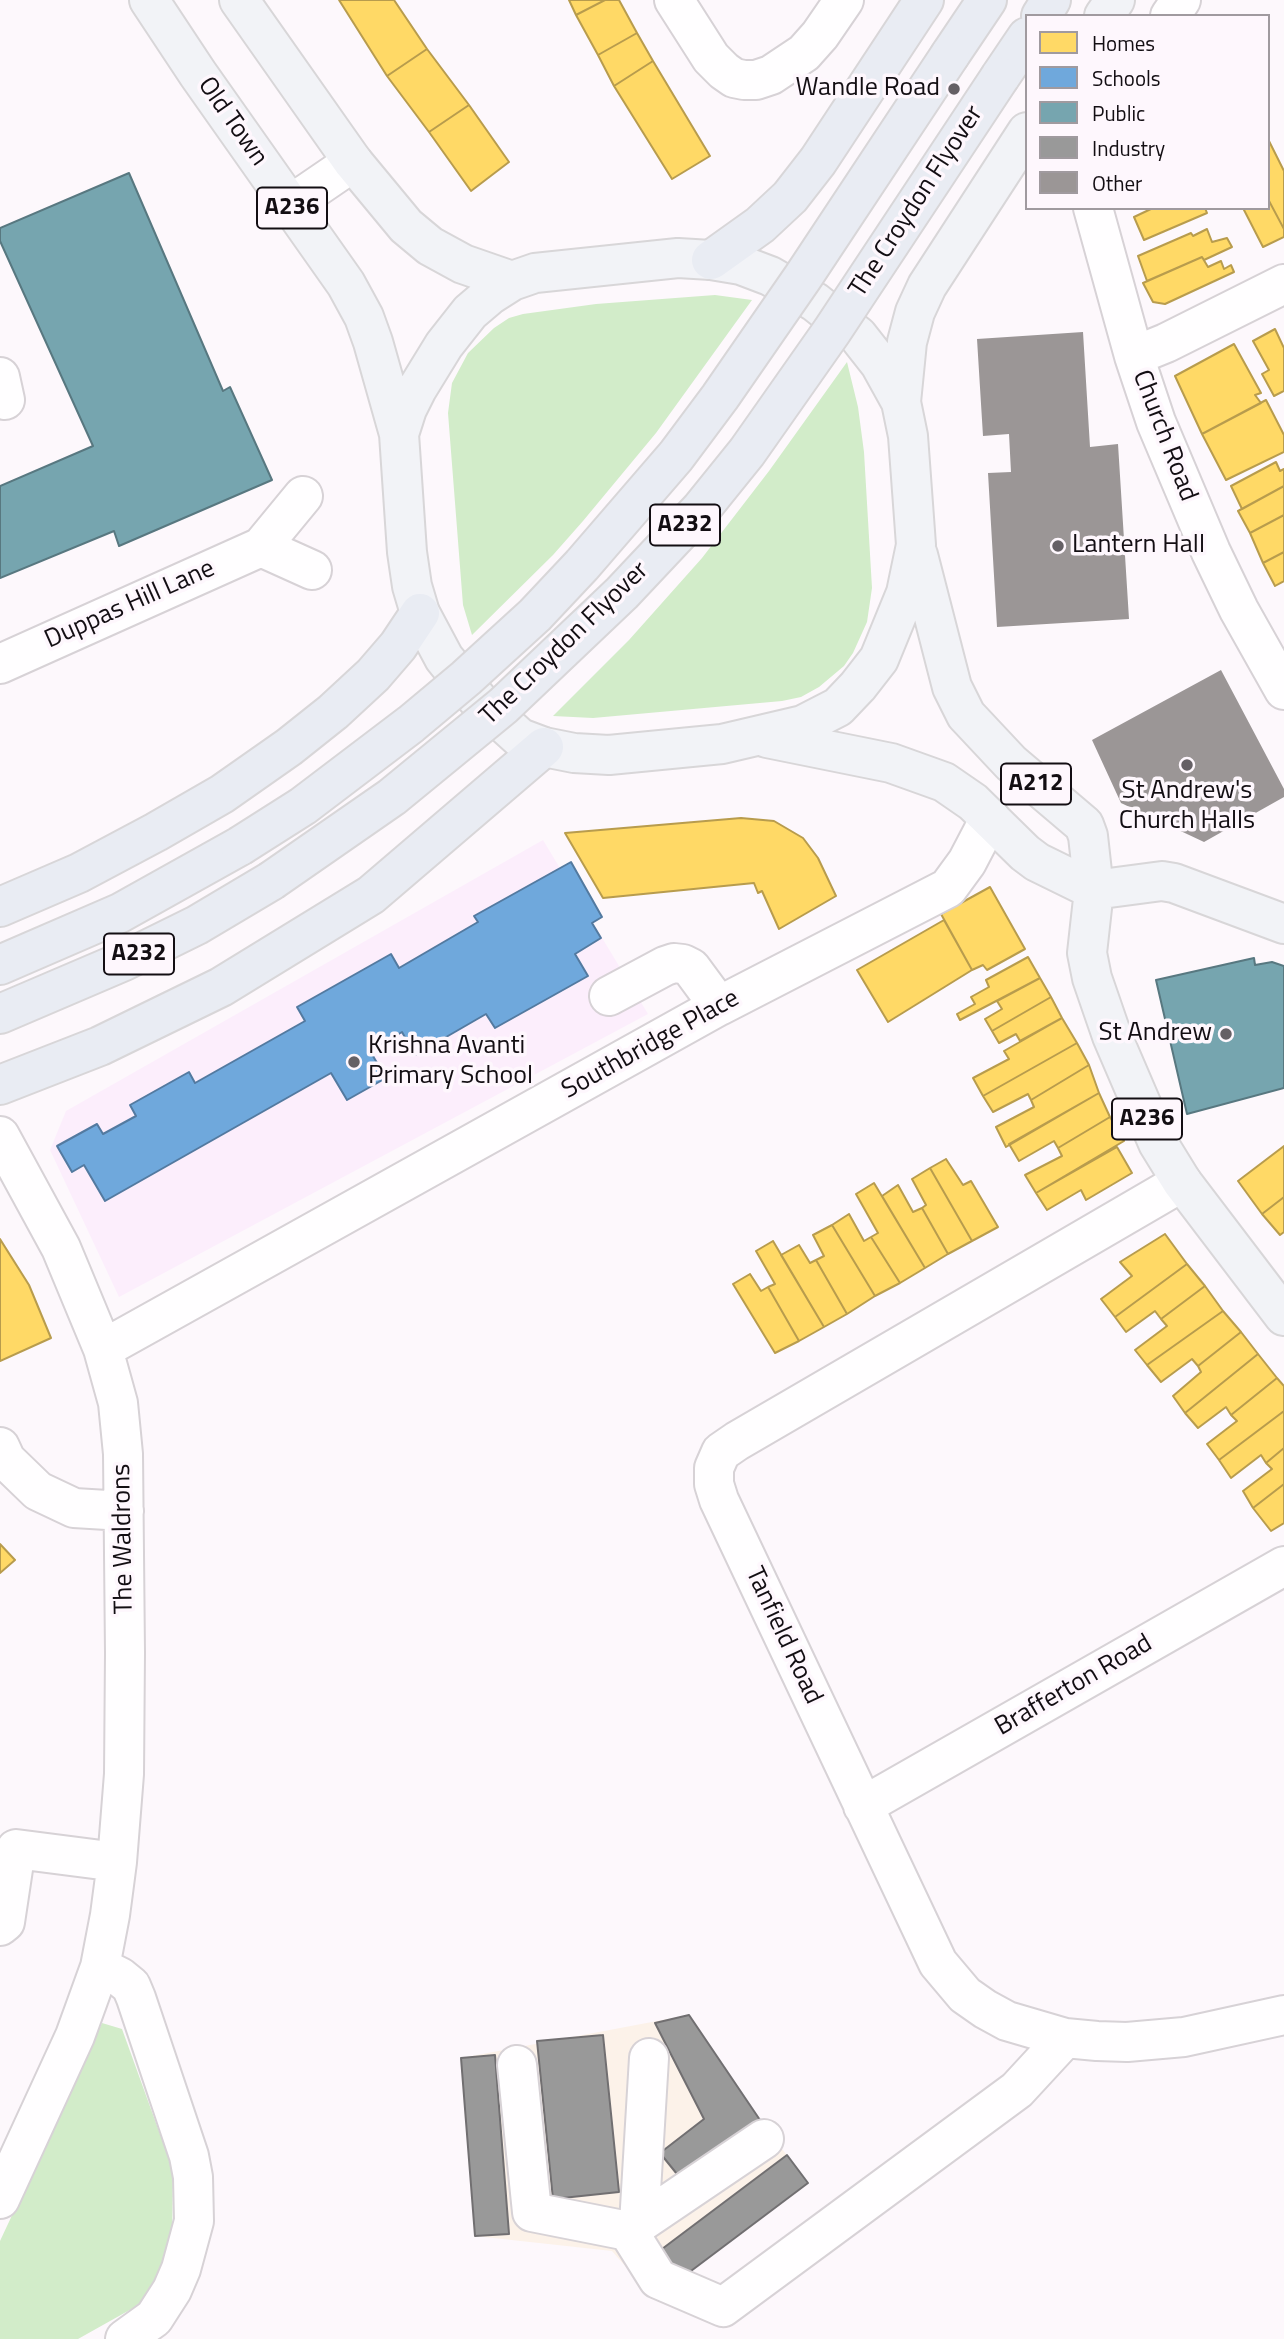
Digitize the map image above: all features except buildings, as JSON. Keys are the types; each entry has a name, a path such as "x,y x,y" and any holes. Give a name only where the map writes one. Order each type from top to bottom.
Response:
{"highway":[{"path":"711,260 752,231 790,197 818,161 924,0"},
{"name":"The Croydon Flyover","path":"0,965 120,913 240,846 303,806 439,701 535,615 676,456 755,348 987,0"},
{"name":"The Croydon Flyover","path":"0,1014 124,961 197,925 271,881 393,797 503,706 605,610 701,509 747,452 832,331 1025,40"},
{"path":"0,907 79,873 222,794 289,747 373,675 398,646 420,613"},
{"path":"0,1085 100,1046 221,986 359,902 544,747"}],"main road":[{"name":"Old Town","path":"149,0 334,266 364,317 399,434"},
{"name":"A236","path":"239,0 353,162 405,226 430,246 463,264 512,281"},
{"path":"901,402 907,342 915,312 927,286 1025,135"},
{"path":"678,258 741,265 770,276 815,302 858,336 880,364 901,402 908,436 916,545 906,593 879,659 838,707 803,725 722,744 608,755 574,753 544,747 520,738 478,700 444,657 420,613 412,586 399,434 416,388 444,345 470,312 512,281 535,273 560,269 678,258"},
{"name":"A212","path":"916,545 952,687 966,715 1011,763 1084,825 1094,890"},
{"name":"A212","path":"760,736 911,768 959,790 1037,862 1094,890"},
{"path":"1094,890 1162,881 1174,883 1284,924"},
{"name":"A236","path":"1094,890 1087,953 1095,989 1142,1108 1158,1143 1182,1182 1284,1317"}],"street":[{"path":"674,0 711,58 724,71 734,78 756,80 787,66 803,53 820,35 844,0"},
{"path":"290,205 353,162"},
{"name":"Church Road","path":"1094,210 1133,356 1156,422 1211,552 1239,610 1284,690"},
{"path":"1133,356 1166,343 1284,284"},
{"name":"Duppas Hill Lane","path":"0,664 261,547 303,496"},
{"path":"261,547 312,570"},
{"name":"Southbridge Place","path":"103,1349 719,1006 948,888 967,862 990,818"},
{"path":"608,996 674,963 691,968 719,1006"},
{"name":"The Waldrons","path":"0,1136 61,1248 103,1349 118,1402 123,1454 124,1511 124,1774 117,1862 100,1967 75,2036 0,2199"},
{"name":"Tanfield Road","path":"1182,1182 721,1452 714,1468 714,1484 719,1500 938,1963 952,1982 985,2009 1007,2021 1065,2038 1127,2042 1184,2037 1284,2015"},
{"path":"0,1447 6,1460 38,1492 74,1508 124,1511"},
{"name":"Brafferton Road","path":"863,1806 1284,1566"},
{"path":"0,1926 5,1922 8,1841 117,1862"},
{"path":"100,1967 131,1986 189,2156 193,2177 194,2221 181,2269 155,2318 125,2339"},
{"path":"649,2059 633,2227 658,2279 723,2307 1017,2090 1065,2038"},
{"path":"517,2064 532,2211 633,2227 764,2139"}],"shaded area":[{"name":"Krishna Avanti Primary School","path":"543,840 648,1014 119,1297 50,1150 66,1111"},
{"path":"689,2015 760,2120 808,2183 653,2298 612,2251 475,2236 461,2058"}],"green space":[{"path":"715,295 752,300 656,433 583,521 553,555 472,635 463,605 448,413 452,383 468,353 494,328 509,318 523,314 596,304"},
{"path":"847,362 858,407 864,452 872,588 867,622 844,666 819,687 801,697 782,701 593,718 553,716 629,640 702,558 769,471"},
{"path":"102,2023 122,2029 173,2170 172,2247 144,2302 78,2339 0,2339 0,2241"}],"place":[{"name":"Wandle Road","path":"954,89"},
{"name":"Lantern Hall","path":"1058,546"},
{"name":"St Andrew's Church Halls","path":"1187,765"},
{"name":"St Andrew","path":"1226,1034"},
{"name":"Krishna Avanti Primary School","path":"354,1062"}]}
